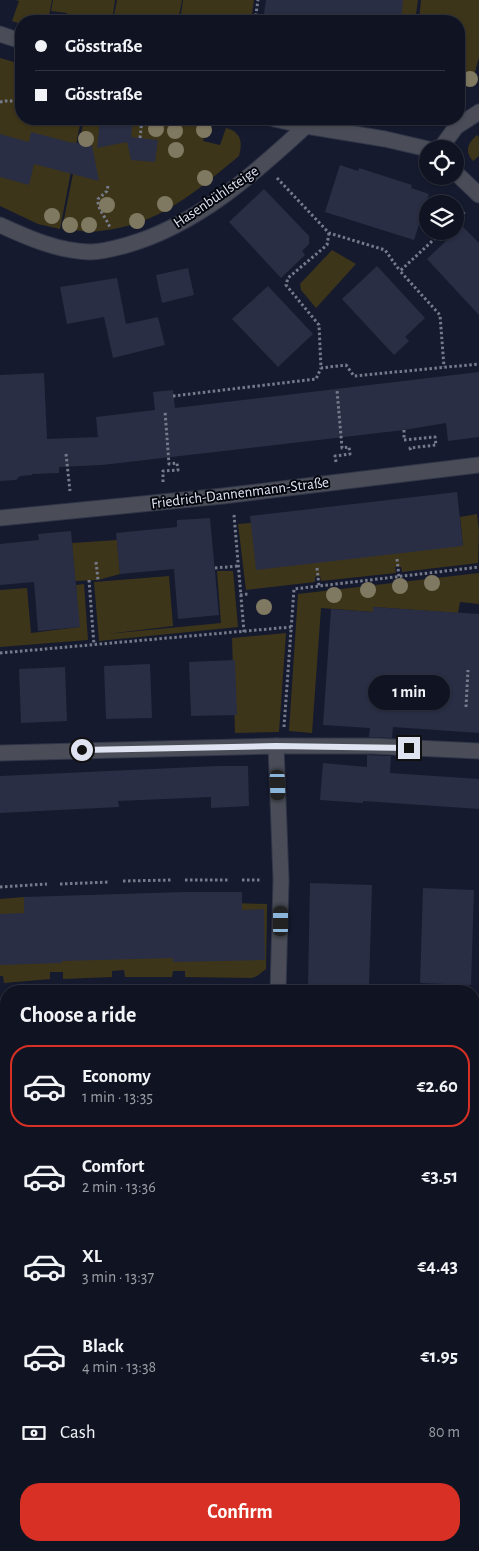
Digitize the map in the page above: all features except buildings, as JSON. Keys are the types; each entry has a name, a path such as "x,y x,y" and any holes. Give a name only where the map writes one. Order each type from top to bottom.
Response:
{"street":[{"path":"0,34 15,39"},
{"path":"465,121 479,112"},
{"path":"301,125 385,139 419,148"},
{"path":"447,140 459,125"},
{"name":"Hasenbühlsteige","path":"0,225 24,236 70,250 92,252 141,241 171,228 208,206 265,164 306,126"},
{"path":"464,181 479,196"},
{"name":"Friedrich-Dannenmann-Straße","path":"0,518 222,496 479,465"},
{"path":"0,753 276,746 374,746 479,751"},
{"path":"276,746 281,880 278,985"}],"path":[{"path":"256,15 258,0"},
{"path":"0,102 15,101"},
{"path":"140,138 141,125"},
{"path":"265,164 329,232 384,250 400,271 440,315 444,367"},
{"path":"108,186 107,191 98,199 98,204 108,221 114,248"},
{"path":"173,396 316,379 321,368 320,325 286,285 288,278 327,244 329,232"},
{"path":"400,271 433,240"},
{"path":"321,368 346,365 354,376 479,364"},
{"path":"334,366 334,371"},
{"path":"336,390 342,448 349,447 350,454 335,456 336,462"},
{"path":"163,479 162,471 178,470 177,463 169,464 164,411"},
{"path":"404,430 404,440 435,437 436,445 410,448 411,454 419,453"},
{"path":"66,454 72,512"},
{"path":"234,523 244,632"},
{"path":"397,560 399,577"},
{"path":"96,562 98,580"},
{"path":"215,568 238,566"},
{"path":"289,590 479,567"},
{"path":"317,568 319,586"},
{"path":"89,580 94,645"},
{"path":"284,720 294,589"},
{"path":"240,595 248,594"},
{"path":"0,653 291,628"},
{"path":"466,707 468,670"},
{"path":"123,881 173,880"},
{"path":"185,880 229,880"},
{"path":"60,884 110,882"},
{"path":"0,887 48,884"}],"shaded area":[{"path":"15,0 52,0 49,15 15,15 15,22 12,21 19,1"},
{"path":"53,0 115,0 113,15 67,15 67,13 51,11"},
{"path":"117,0 182,0 179,15 114,15"},
{"path":"183,0 254,0 252,15 181,15"},
{"path":"316,0 418,0 416,15 314,15"},
{"path":"421,0 479,0 479,57 472,83 465,83 465,15 420,15"},
{"path":"0,58 15,62 15,125 80,125 60,229 38,224 0,206"},
{"path":"83,125 207,125 203,141 220,145 226,128 235,132 240,138 239,156 191,194 158,214 121,228 86,232 62,229"},
{"path":"477,135 479,137 479,156 473,161 468,147"},
{"path":"332,250 356,264 316,308 301,290 300,284"},
{"path":"477,514 479,531 478,563 402,572 401,567 395,567 396,573 321,581 320,576 315,577 315,582 246,590 238,524 251,523 463,546 460,517"},
{"path":"117,540 120,574 98,580 75,581 72,543"},
{"path":"217,571 233,571 238,627 99,641 94,582 169,576 173,626 107,634 221,623"},
{"path":"479,573 479,604 460,602 458,613 374,607 373,612 321,608 312,733 289,731 298,594"},
{"path":"84,584 88,640 0,647 0,590 27,588 31,633 79,627 76,585"},
{"path":"286,633 279,732 235,733 232,638"},
{"path":"24,897 267,904 266,969 252,978 185,977 185,971 173,971 172,977 125,977 124,970 112,971 112,977 63,979 63,972 50,972 50,979 4,983 3,976 0,976 0,899"}],"route":[{"path":"82,750 276,746 409,748"}]}
